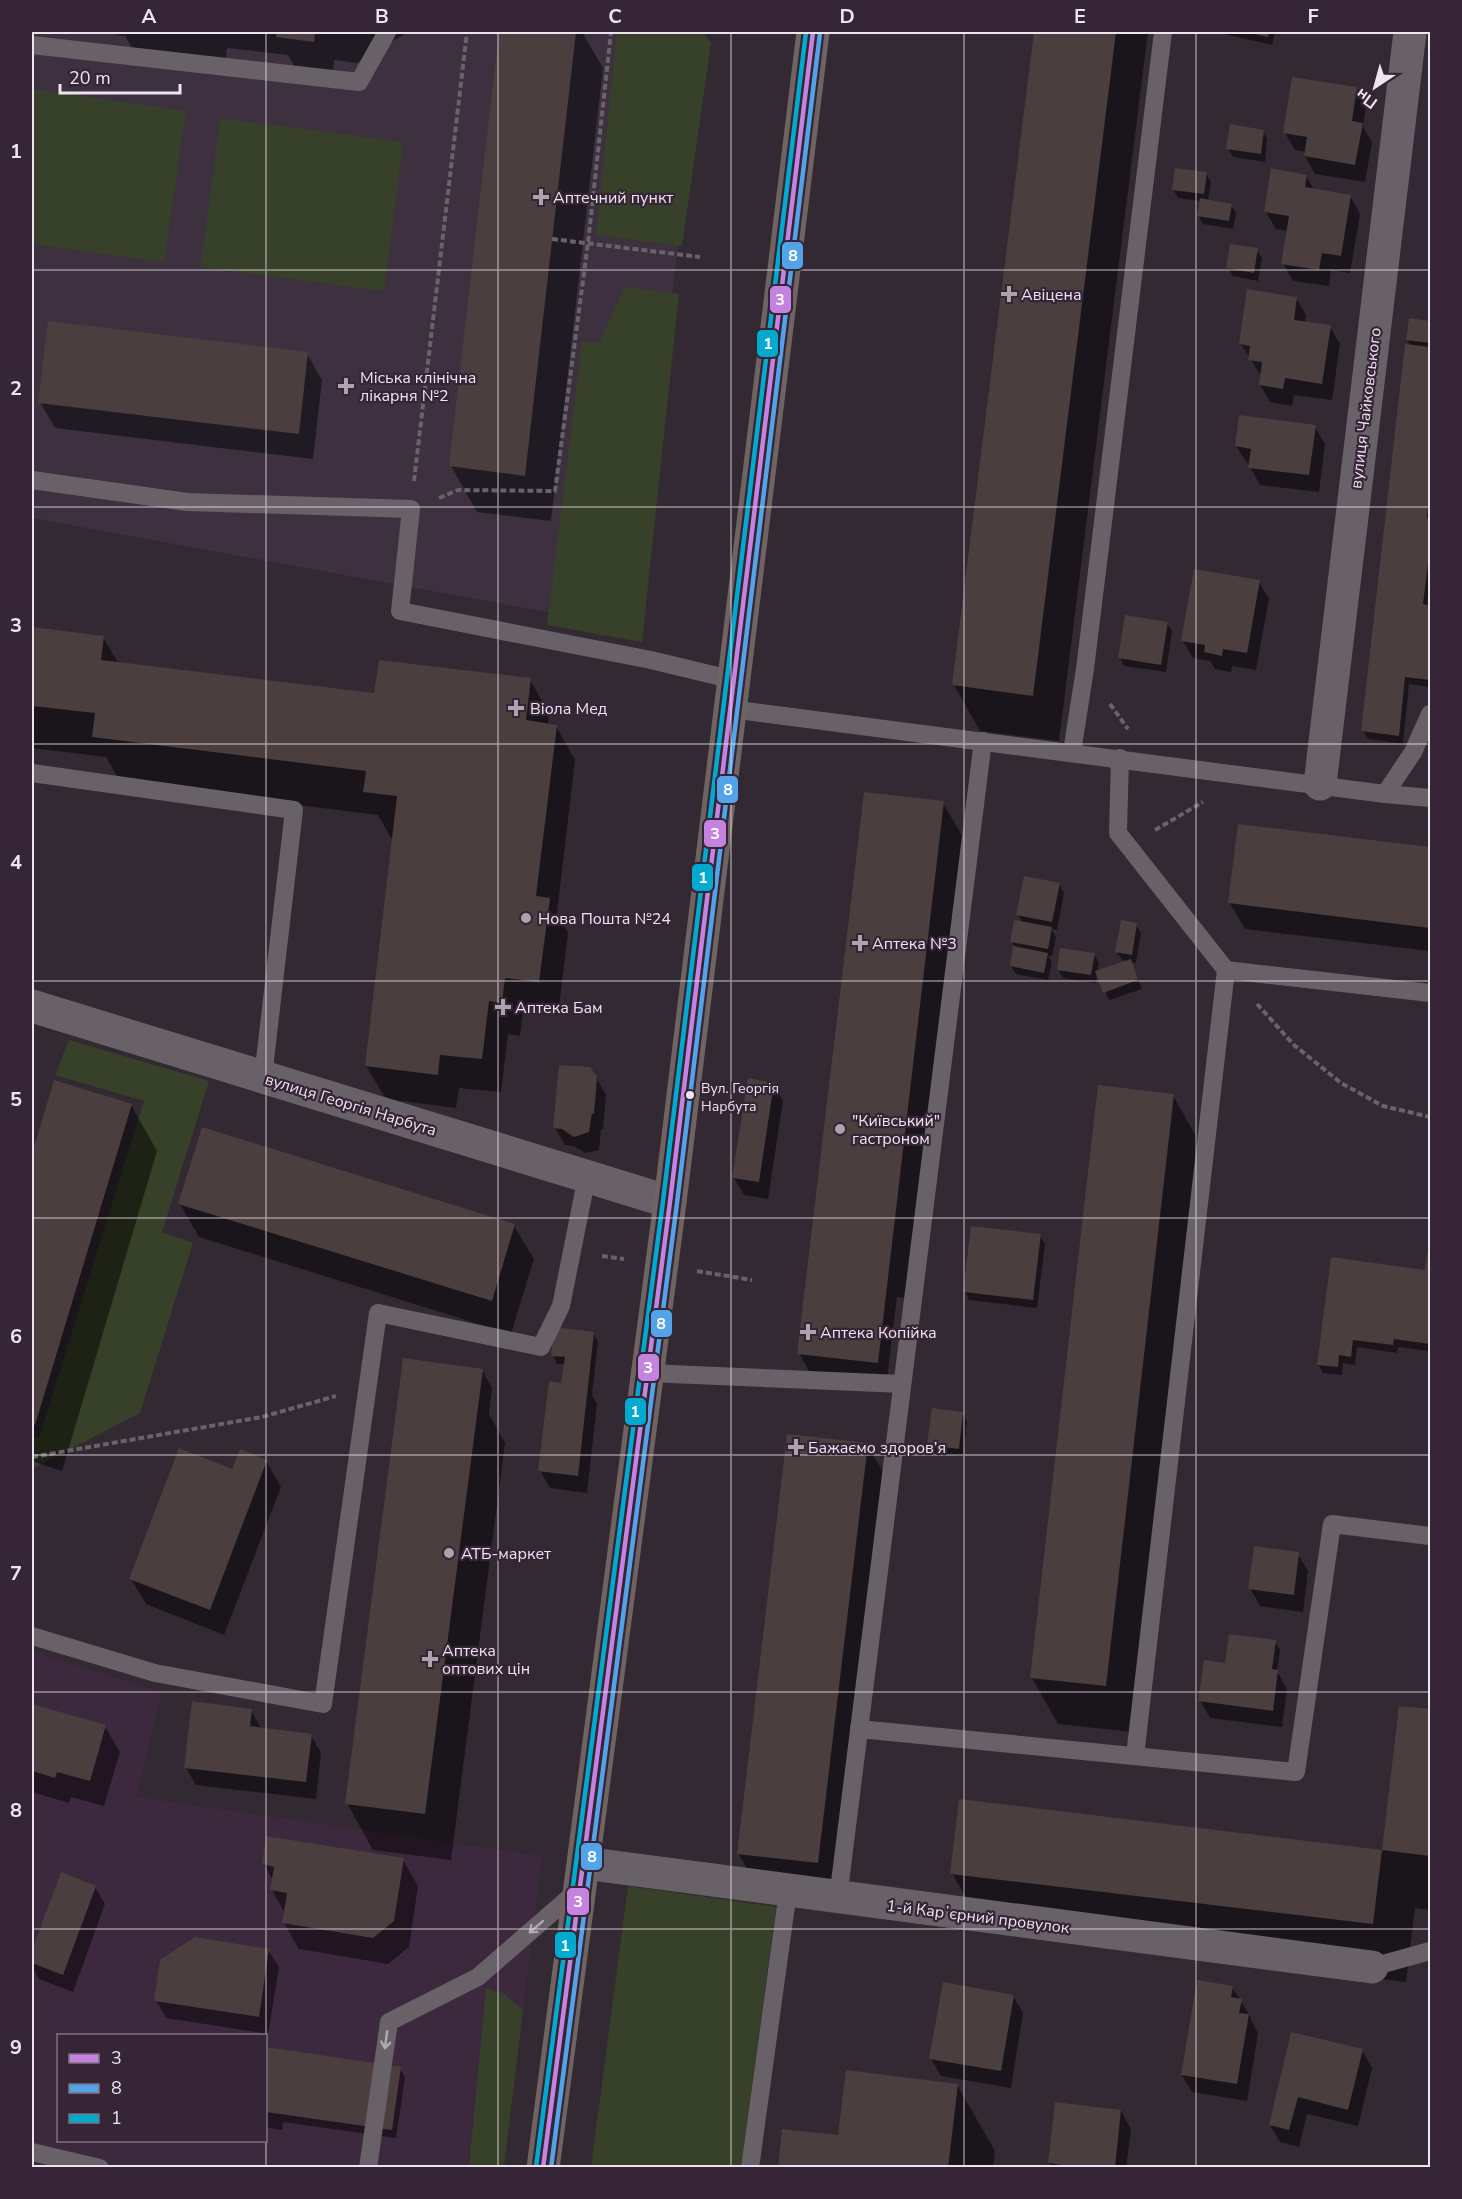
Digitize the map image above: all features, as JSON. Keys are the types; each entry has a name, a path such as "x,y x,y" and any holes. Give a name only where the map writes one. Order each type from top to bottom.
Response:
{"main road":[{"path":"543,2168 670,1202 813,32"}],"street":[{"name":"вулиця Чайковського","path":"1320,784 1410,32"},
{"name":"вулиця Георгія Нарбута","path":"32,1006 670,1202"},
{"name":"1-й Карʼєрний провулок","path":"582,1876 788,1890 1372,1967"}],"lane":[{"path":"32,45 359,82 387,32"},
{"path":"1072,752 1085,669 1163,32"},
{"path":"32,480 187,502 411,509 400,611 651,660 732,694 983,741 1385,794 1431,798"},
{"path":"1385,794 1413,752 1431,714"},
{"path":"838,1898 983,741"},
{"path":"1120,758 1118,833 1226,970 1135,1756"},
{"path":"32,773 294,810 263,1077"},
{"path":"1226,970 1431,993"},
{"path":"32,1636 155,1673 323,1704 378,1313 541,1347 561,1306 587,1176"},
{"path":"648,1373 902,1384"},
{"path":"859,1729 1296,1772 1332,1524 1431,1536"},
{"path":"368,2168 389,2022 478,1977 582,1876"},
{"path":"750,2168 788,1890"},
{"path":"1372,1967 1431,1951"},
{"path":"32,2152 100,2168"}],"path":[{"path":"466,32 411,509 458,490 555,491 588,243 611,32"},
{"path":"552,239 700,257"},
{"path":"1085,669 1152,762"},
{"path":"1129,846 1250,775"},
{"path":"1226,970 1294,1045 1341,1083 1383,1106 1431,1117"},
{"path":"32,1457 262,1417 368,1387"}],"shaded area":[{"name":"Міська клінічна лікарня №2","path":"32,32 706,32 629,627 32,518"},
{"path":"32,1651 162,1692 137,1797 542,1856 504,2167 32,2167"}],"green space":[{"path":"617,32 702,32 711,43 682,246 596,235"},
{"path":"32,89 186,111 164,262 32,244"},
{"path":"220,118 403,142 384,291 201,267"},
{"path":"624,287 679,294 642,642 547,625 582,342 600,343"},
{"path":"69,1040 209,1081 162,1232 193,1243 140,1413 32,1469 32,1436 39,1438 144,1101 55,1075"},
{"path":"628,1886 776,1907 741,2167 591,2167"},
{"path":"486,1988 503,1993 523,2010 504,2167 469,2167"}],"building":[{"path":"277,32 315,32 314,42 276,37"},
{"path":"499,32 576,32 525,476 449,466"},
{"path":"1034,32 1116,32 1033,696 952,685"},
{"path":"1245,32 1269,32 1268,37"},
{"path":"1292,77 1357,87 1352,121 1363,123 1355,165 1304,156 1307,137 1283,133"},
{"path":"1230,124 1264,130 1261,154 1226,149"},
{"path":"1175,168 1207,172 1204,194 1172,190"},
{"path":"1271,168 1307,175 1305,187 1351,195 1341,256 1322,253 1319,270 1281,264 1289,216 1264,212"},
{"path":"1200,198 1232,204 1229,221 1197,216"},
{"path":"1230,244 1258,248 1254,273 1226,268"},
{"path":"1247,289 1297,297 1294,320 1331,325 1322,384 1285,378 1283,389 1259,385 1262,362 1248,360 1250,346 1239,344"},
{"path":"1409,318 1430,321 1430,343 1406,340"},
{"path":"48,321 308,352 299,434 38,403"},
{"path":"1405,344 1430,347 1430,478 1427,518 1430,519 1430,557 1423,604 1430,606 1430,680 1405,677 1399,736 1361,731"},
{"path":"1239,415 1316,425 1309,475 1248,468 1251,449 1235,446"},
{"path":"1194,569 1260,580 1247,653 1223,649 1222,656 1204,652 1205,645 1181,641"},
{"path":"1125,615 1168,622 1161,665 1118,658"},
{"path":"32,627 104,636 101,660 374,693 379,660 531,678 526,720 557,725 536,896 550,898 539,982 505,978 502,1003 489,1001 482,1059 440,1055 438,1075 365,1066 397,796 363,792 366,771 92,737 95,713 32,706"},
{"path":"864,792 944,801 878,1363 797,1354"},
{"path":"1238,824 1430,847 1430,928 1228,903"},
{"path":"1024,876 1060,883 1052,922 1016,915"},
{"path":"1014,920 1052,927 1048,949 1010,942"},
{"path":"1121,920 1137,923 1132,955 1115,952"},
{"path":"1013,946 1048,953 1044,973 1010,966"},
{"path":"1060,948 1095,953 1091,975 1057,970"},
{"path":"1131,959 1138,980 1103,993 1095,971"},
{"path":"559,1065 590,1067 597,1077 594,1114 592,1113 589,1132 574,1137 562,1129 553,1128"},
{"path":"748,1078 774,1083 759,1182 732,1178"},
{"path":"54,1080 132,1104 35,1425 32,1424 32,1154"},
{"path":"1098,1085 1174,1094 1106,1686 1030,1678"},
{"path":"202,1127 515,1224 492,1301 178,1204"},
{"path":"971,1226 1041,1234 1033,1300 963,1292"},
{"path":"1429,1241 1430,1344 1394,1339 1393,1345 1353,1340 1351,1357 1339,1355 1338,1367 1317,1365 1331,1257 1425,1270"},
{"path":"554,1327 594,1332 578,1476 538,1471 549,1381 561,1383 565,1357 551,1356"},
{"path":"403,1358 483,1369 425,1814 345,1804"},
{"path":"932,1408 963,1412 959,1449 927,1445"},
{"path":"787,1434 868,1443 818,1863 737,1854"},
{"path":"179,1448 232,1469 240,1449 267,1460 210,1610 129,1579"},
{"path":"1254,1546 1299,1552 1294,1595 1248,1589"},
{"path":"1229,1634 1276,1640 1272,1669 1278,1670 1273,1711 1198,1701 1204,1660 1225,1663"},
{"path":"192,1701 252,1709 250,1726 312,1734 306,1782 184,1768"},
{"path":"32,1704 106,1725 90,1781 57,1772 55,1778 32,1771"},
{"path":"1399,1706 1430,1709 1430,1856 1382,1850"},
{"path":"959,1799 1382,1850 1373,1924 950,1874"},
{"path":"266,1836 404,1858 394,1921 373,1938 282,1923 287,1893 270,1890 274,1867 262,1864"},
{"path":"61,1872 96,1886 63,1975 32,1963 32,1950"},
{"path":"195,1937 269,1949 259,2017 154,2001 160,1960"},
{"path":"1197,1980 1233,1986 1231,1997 1242,1999 1239,2013 1249,2014 1237,2084 1181,2075"},
{"path":"943,1982 1014,1995 1001,2071 929,2059"},
{"path":"1291,2032 1363,2049 1348,2110 1298,2097 1289,2130 1269,2125"},
{"path":"267,2047 401,2067 392,2130 267,2112"},
{"path":"846,2070 958,2084 948,2168 778,2168 782,2129 838,2135"},
{"path":"1055,2102 1121,2110 1115,2168 1083,2168 1048,2163"}],"transit line":[{"name":"1","path":"536,2167 663,1201 806,32"},
{"name":"3","path":"543,2168 670,1202 813,32"},
{"name":"8","path":"551,2168 677,1203 820,33"}],"place":[{"name":"Аптечний пункт","path":"541,197"},
{"name":"Авіцена","path":"1009,294"},
{"name":"Міська клінічна лікарня №2","path":"346,386"},
{"name":"Віола Мед","path":"516,708"},
{"name":"Нова Пошта №24","path":"526,918"},
{"name":"Аптека №3","path":"860,943"},
{"name":"Аптека Бам","path":"503,1007"},
{"name":"Вул. Георгія Нарбута","path":"690,1095"},
{"name":"\"Київський\" гастроном","path":"840,1129"},
{"name":"Аптека Копійка","path":"808,1332"},
{"name":"Бажаємо здоров’я","path":"796,1447"},
{"name":"АТБ-маркет","path":"449,1553"},
{"name":"Аптека оптових цін","path":"430,1659"}]}
